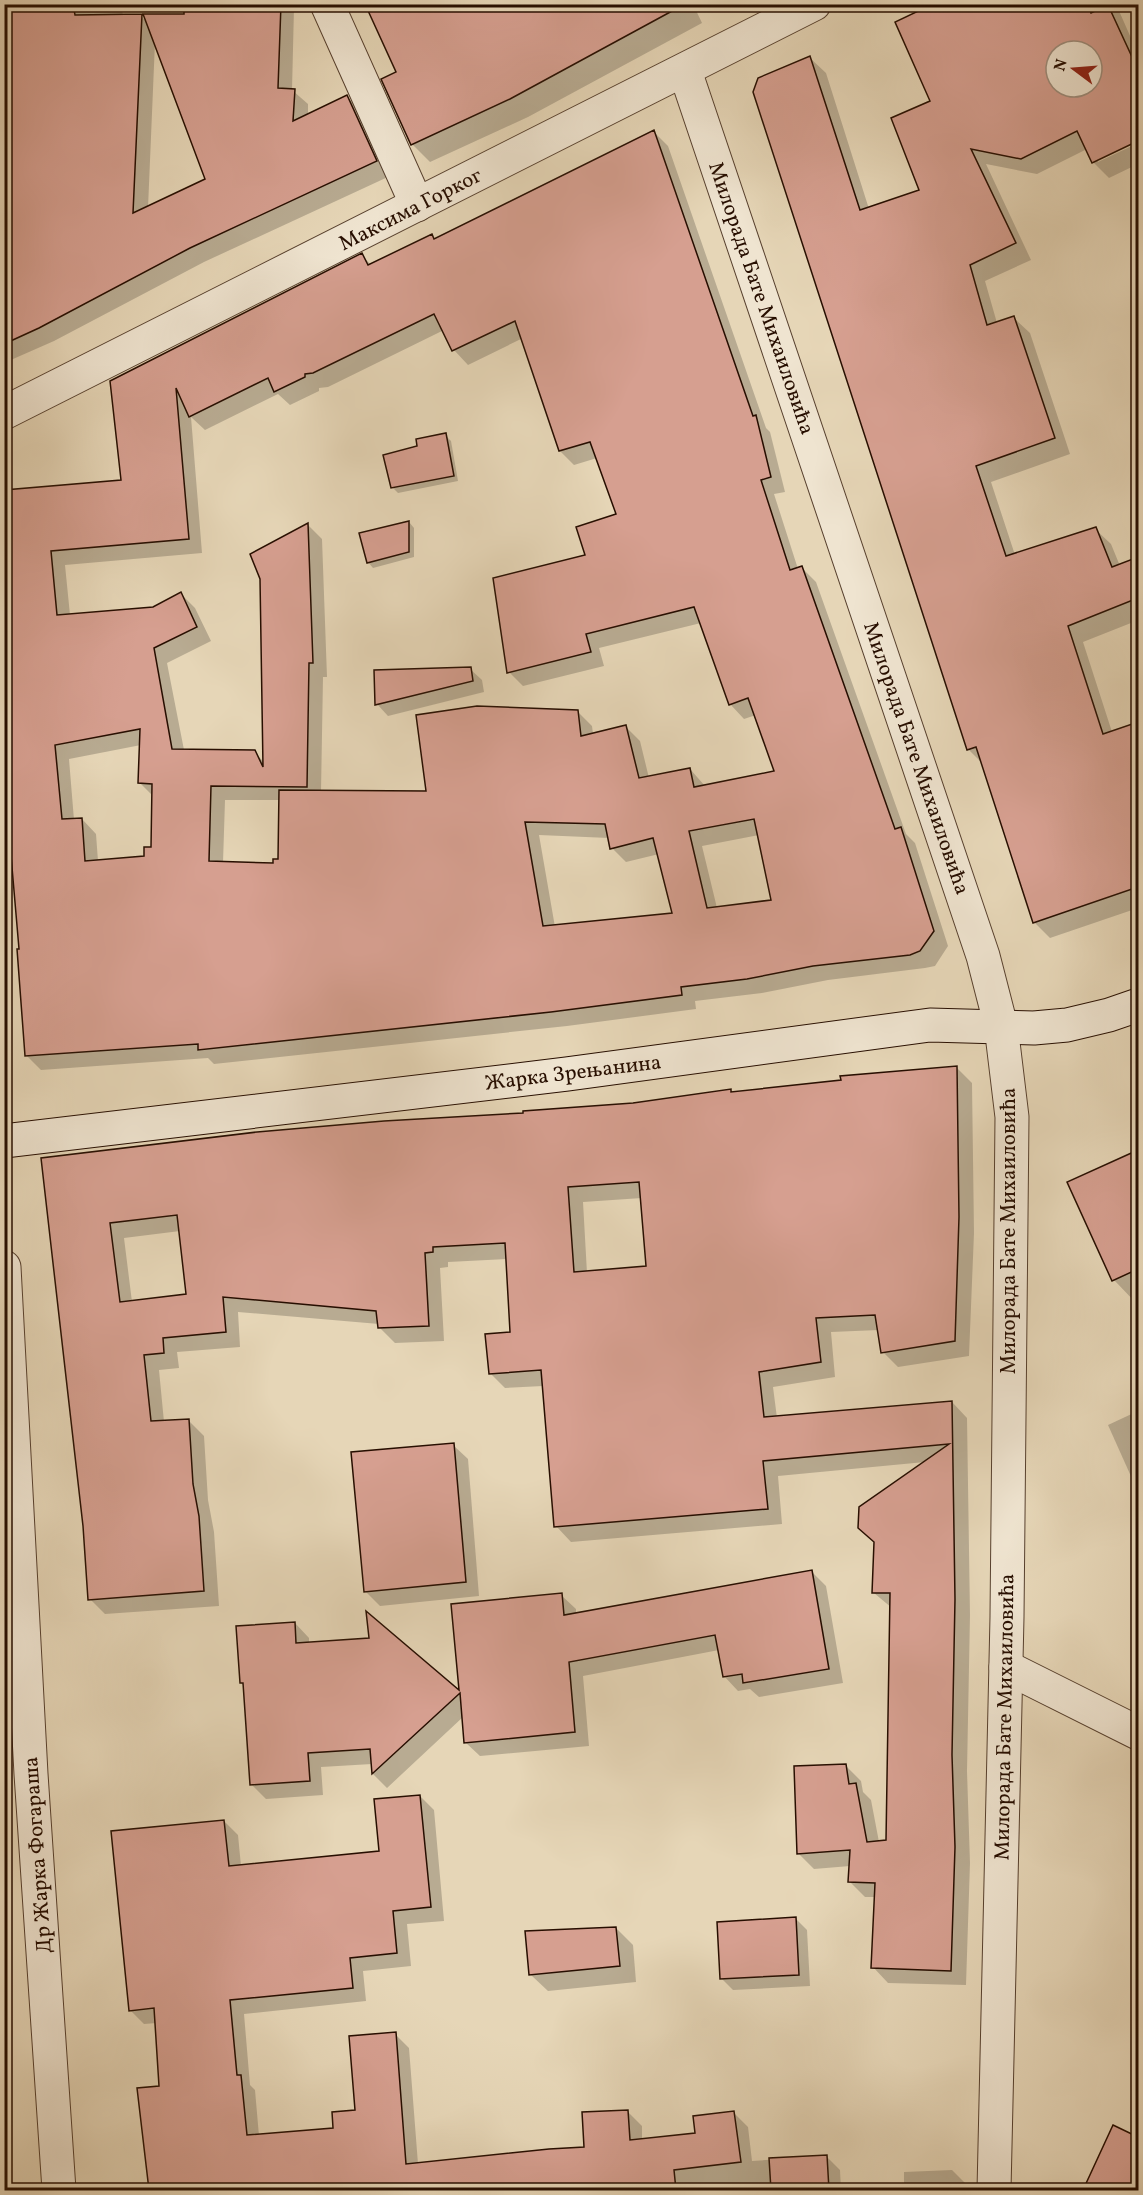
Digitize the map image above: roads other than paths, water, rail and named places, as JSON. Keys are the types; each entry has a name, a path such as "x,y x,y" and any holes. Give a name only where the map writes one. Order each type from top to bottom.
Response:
{"street":[{"path":"327,4 417,205"},
{"name":"Максима Горког","path":"4,413 814,4"},
{"name":"Милорада Бате Михаиловића","path":"685,70 983,956 1001,1026 1012,1118 1006,1667 994,2190"},
{"name":"Жарка Зрењанина","path":"4,1141 555,1075 930,1026 1034,1028 1067,1025 1138,1005"},
{"name":"Др Жарка Фогараша","path":"4,1267 31,1774 59,2190"},
{"path":"1006,1667 1138,1732"}]}
